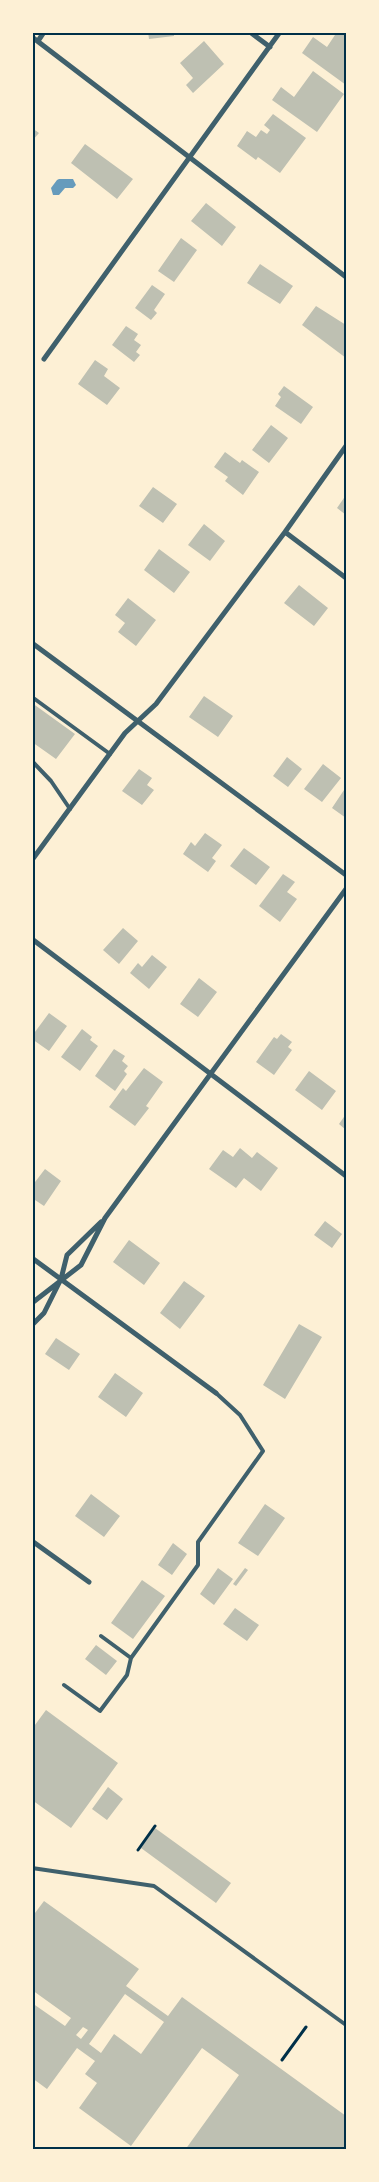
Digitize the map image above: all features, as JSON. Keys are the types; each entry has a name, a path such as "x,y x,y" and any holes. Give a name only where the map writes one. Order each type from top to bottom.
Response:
{"street":[{"path":"38,41 44,32"},
{"path":"250,32 270,47"},
{"path":"44,359 280,32"},
{"path":"32,37 191,156 346,276"},
{"path":"32,860 125,733 156,704 285,532 346,446"},
{"path":"285,532 346,578"},
{"path":"32,642 346,875"},
{"path":"32,1304 61,1279 81,1265 106,1218 346,889"},
{"path":"32,938 346,1176"},
{"path":"32,1325 44,1313 61,1279 67,1255 106,1218"},
{"path":"32,1258 216,1393"},
{"path":"32,1541 89,1582"}],"lane":[{"path":"32,697 110,754"},
{"path":"32,761 52,781 70,809"},
{"path":"64,1685 100,1711 127,1675 131,1658 198,1565 198,1542 263,1450 240,1415 216,1393"},
{"path":"101,1636 131,1658"},
{"path":"32,1868 154,1886 346,2025"}],"path":[{"path":"138,1850 155,1826"},
{"path":"282,2060 306,2027"}],"water":[{"path":"59,179 73,179 76,185 73,188 65,188 59,195 53,195 51,188"}],"building":[{"path":"148,32 174,32 174,36 149,39"},
{"path":"334,32 346,32 346,85 302,53 313,37 327,47 335,35"},
{"path":"204,41 224,64 193,93 186,85 193,78 180,63"},
{"path":"313,71 344,94 317,132 272,100 281,87 294,97"},
{"path":"273,114 306,138 280,173 258,157 256,160 237,146 247,131 256,137 261,130 267,134 270,130 264,125"},
{"path":"32,128 39,133 32,141"},
{"path":"85,144 133,179 117,199 71,163"},
{"path":"206,203 236,227 222,246 191,221"},
{"path":"181,238 197,250 174,282 158,271"},
{"path":"260,264 293,286 280,304 247,283"},
{"path":"152,285 165,294 154,310 157,313 151,320 135,308"},
{"path":"316,306 346,325 346,358 302,325"},
{"path":"126,326 138,334 134,340 141,345 136,352 140,355 134,362 112,345"},
{"path":"95,360 108,369 104,376 120,388 107,405 78,384"},
{"path":"284,386 313,407 301,424 275,406 281,397 278,394"},
{"path":"271,425 288,438 269,463 252,450"},
{"path":"225,452 240,463 242,460 259,472 243,495 225,481 228,477 214,467"},
{"path":"153,487 177,504 163,523 139,506"},
{"path":"346,495 346,515 337,508"},
{"path":"204,524 225,541 210,561 188,545"},
{"path":"159,549 190,572 174,593 144,570"},
{"path":"299,585 328,608 314,626 284,603"},
{"path":"128,598 156,620 136,646 118,632 125,623 115,615"},
{"path":"204,696 233,716 218,737 189,717"},
{"path":"32,703 75,734 56,759 32,742"},
{"path":"287,757 302,769 288,787 273,776"},
{"path":"323,764 341,778 322,802 304,789"},
{"path":"139,769 152,778 147,785 154,790 142,805 122,791"},
{"path":"346,787 346,818 332,808"},
{"path":"205,833 222,845 212,858 216,861 208,872 183,854 191,842 195,846"},
{"path":"244,848 270,867 256,885 230,866"},
{"path":"283,874 295,882 287,892 297,899 280,922 259,906"},
{"path":"123,928 138,941 119,964 103,950"},
{"path":"152,955 167,967 149,989 130,973 138,963 142,967"},
{"path":"199,978 217,992 198,1017 180,1004"},
{"path":"49,1013 67,1026 49,1051 32,1039 32,1036"},
{"path":"82,1029 92,1037 90,1040 98,1046 80,1071 61,1057"},
{"path":"281,1034 292,1042 288,1047 292,1050 274,1075 256,1062 274,1037 277,1039"},
{"path":"114,1049 125,1056 122,1061 128,1066 124,1071 127,1074 115,1091 95,1076"},
{"path":"144,1068 163,1082 146,1106 149,1108 135,1126 109,1107 123,1088 126,1091"},
{"path":"309,1071 336,1091 322,1110 295,1090"},
{"path":"346,1114 346,1130 339,1124"},
{"path":"240,1148 252,1158 257,1152 278,1168 261,1191 244,1178 236,1188 209,1169 223,1150 233,1157"},
{"path":"45,1169 61,1181 44,1206 32,1198 32,1186"},
{"path":"325,1221 342,1234 332,1248 314,1235"},
{"path":"129,1240 160,1263 144,1285 113,1262"},
{"path":"184,1281 205,1296 180,1329 160,1313"},
{"path":"299,1324 322,1337 285,1399 263,1385"},
{"path":"56,1338 80,1354 69,1370 45,1354"},
{"path":"115,1373 143,1393 126,1417 98,1397"},
{"path":"91,1494 120,1516 104,1537 75,1516"},
{"path":"265,1504 285,1518 258,1556 238,1543"},
{"path":"173,1543 187,1554 172,1575 158,1565"},
{"path":"218,1568 233,1579 214,1605 200,1594"},
{"path":"245,1568 248,1570 236,1586 233,1584"},
{"path":"142,1580 165,1596 133,1639 111,1623"},
{"path":"235,1608 259,1625 247,1641 223,1624"},
{"path":"96,1645 117,1661 106,1675 85,1659"},
{"path":"46,1710 118,1763 71,1828 32,1800 32,1729"},
{"path":"108,1787 123,1799 107,1820 92,1809"},
{"path":"155,1828 231,1883 216,1903 141,1848"},
{"path":"44,1901 139,1969 126,1986 168,2016 182,1997 346,2116 346,2150 185,2150 239,2075 202,2048 131,2146 79,2108 97,2083 85,2074 95,2061 77,2048 47,2089 32,2078 32,2003 65,2026 71,2018 32,1990 32,1917","holes":["125,1994 164,2022 141,2054 114,2034 101,2053 89,2044","83,2027 88,2030 81,2039 76,2035"]}]}
